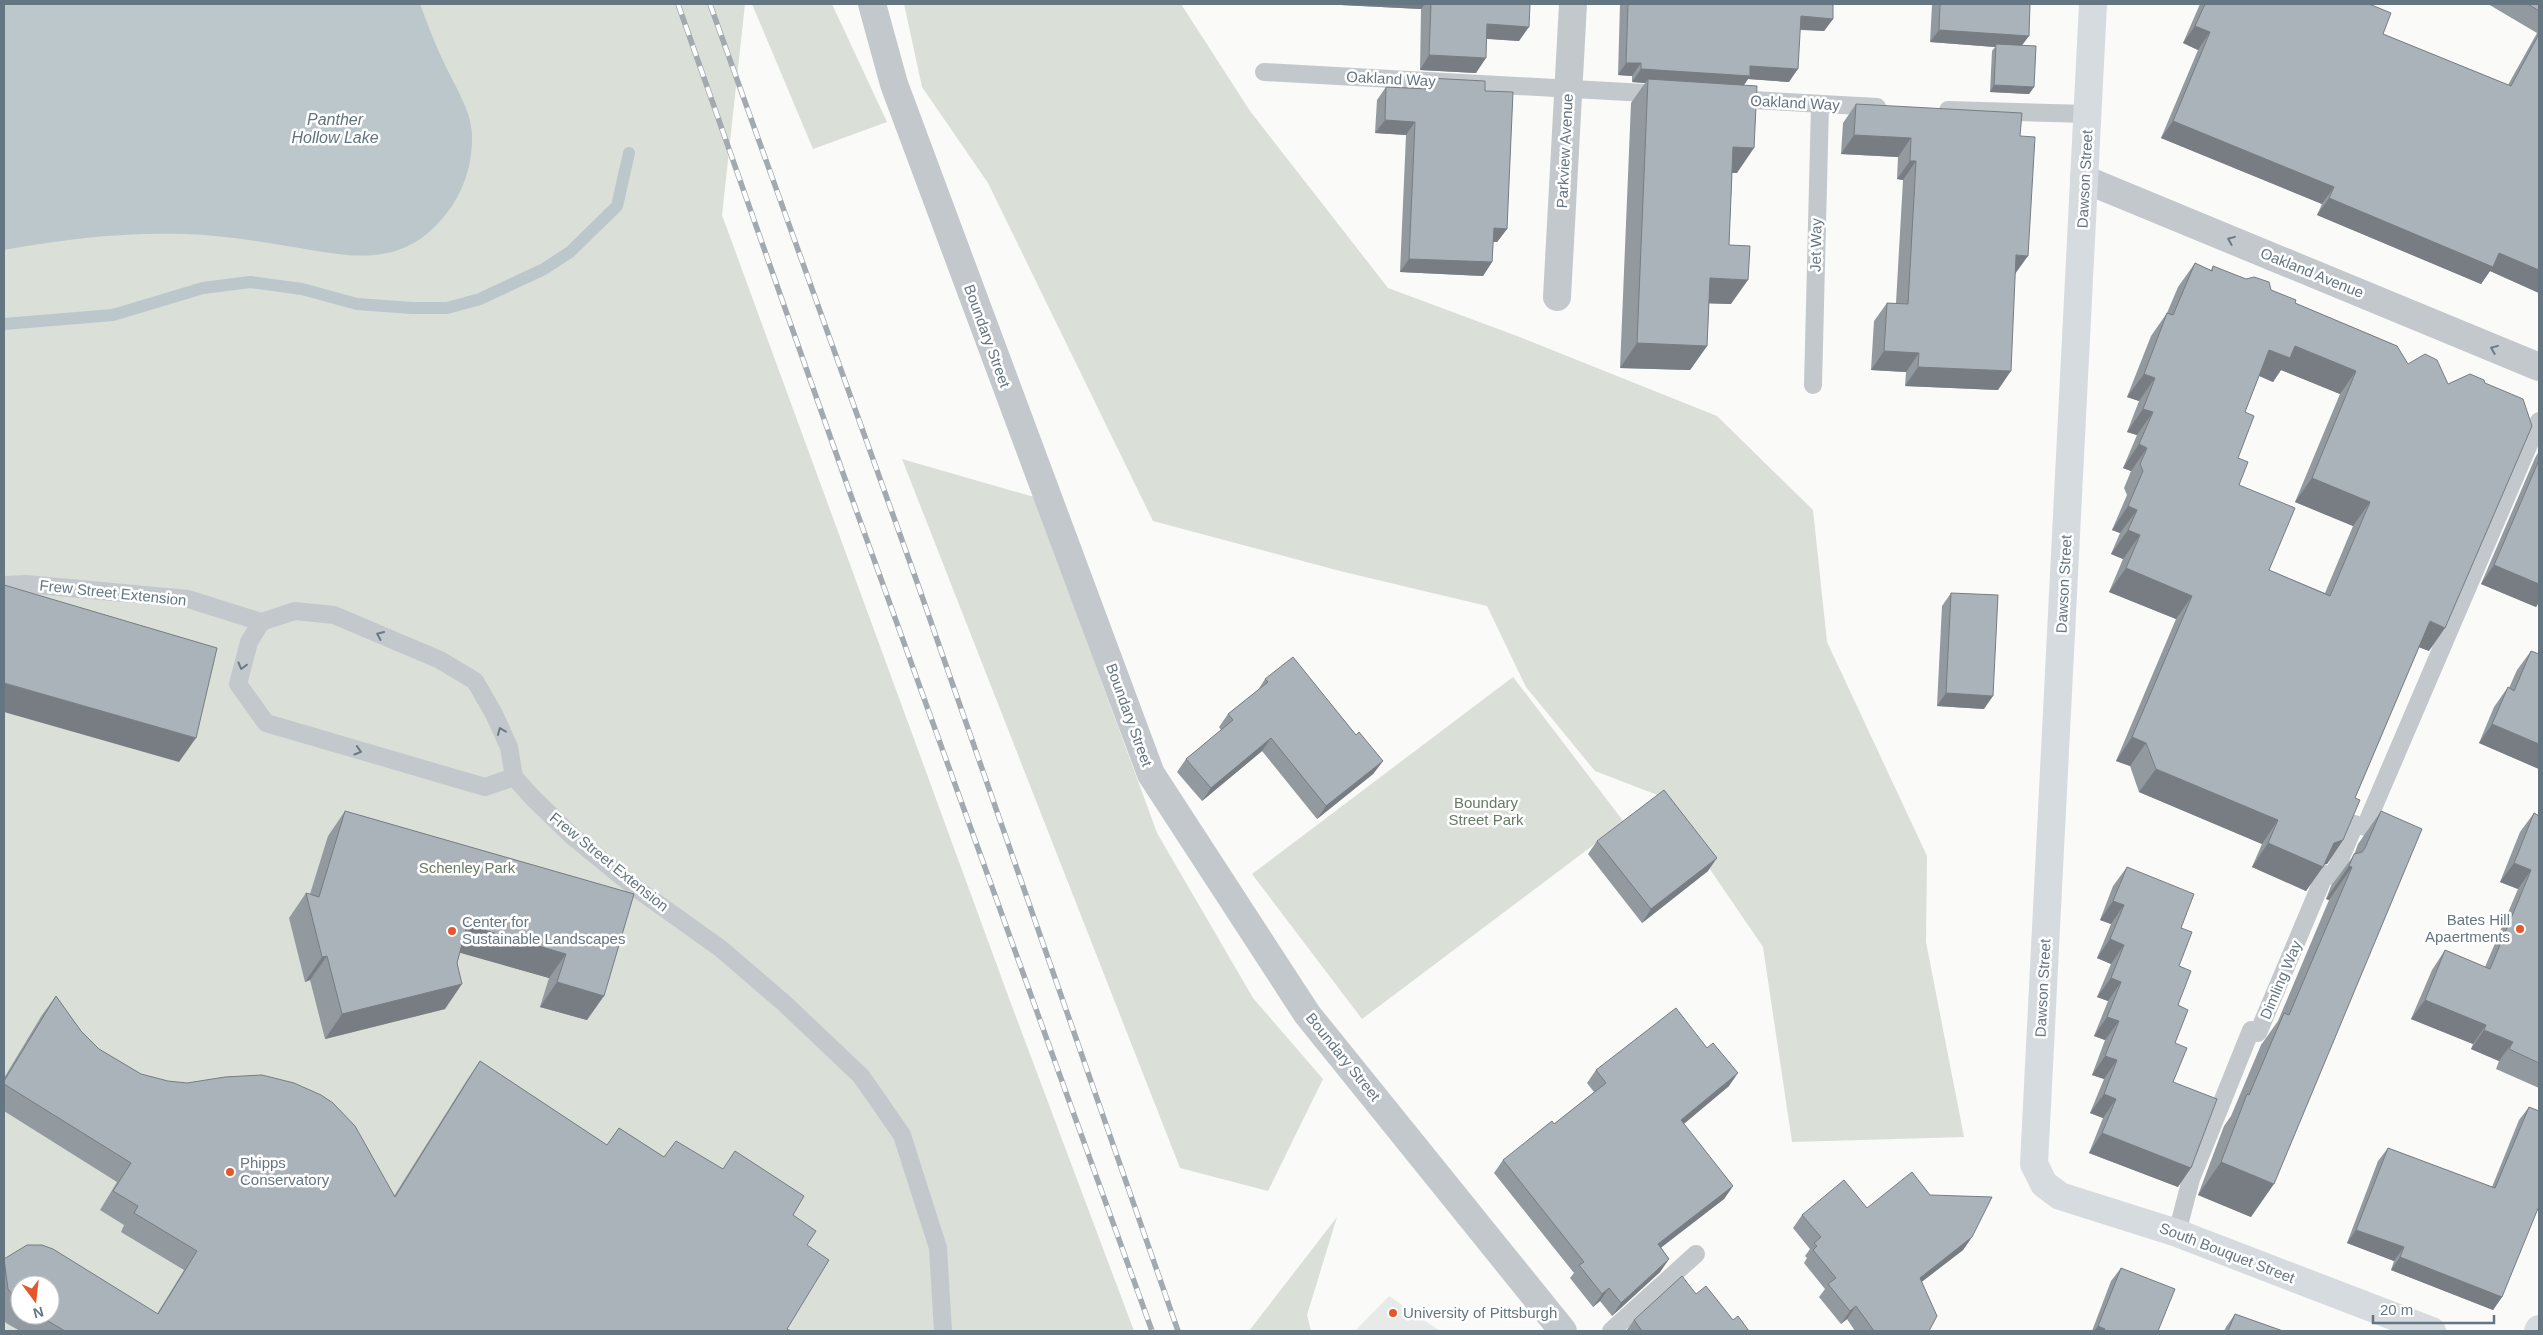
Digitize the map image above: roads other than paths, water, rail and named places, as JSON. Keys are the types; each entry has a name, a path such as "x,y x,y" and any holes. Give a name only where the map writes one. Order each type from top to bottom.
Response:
{"street":[{"name":"Boundary Street","path":"872,4 894,84 1150,774 1307,1014 1563,1331"},
{"name":"Parkview Avenue","path":"1558,297 1573,4"},
{"name":"Dawson Street","path":"2034,1164 2093,4"},
{"name":"Oakland Avenue","path":"2084,179 2539,367"},
{"name":"South Bouquet Street","path":"2034,1164 2044,1184 2060,1196 2177,1233 2432,1331"}],"lane":[{"name":"Oakland Way","path":"1264,72 1684,96"},
{"name":"Oakland Way","path":"1713,98 1898,108"},
{"name":"Jet Way","path":"1813,386 1820,105"},
{"path":"1927,109 2088,114"},
{"name":"Dimling Way","path":"2177,1233 2191,1180 2251,1030 2258,1033 2325,874 2333,876 2355,824 2365,828 2539,421"},
{"name":"Frew Street Extension","path":"4,584 36,585 188,599 261,622"},
{"path":"295,611 334,616 440,660 475,680 494,714 509,748 514,777 485,787 266,723 238,684 249,642 261,622 295,611"},
{"name":"Frew Street Extension","path":"514,777 572,836 637,889 720,948 784,1003 861,1076 902,1134 938,1248 943,1331"},
{"path":"1611,1331 1696,1254"}],"water":[{"name":"Panther Hollow Lake","path":"4,4 420,4 439,52 466,107 471,124 471,155 462,187 446,214 430,232 412,244 395,251 376,255 336,254 226,237 161,234 93,237 4,250"}],"waterway":[{"path":"4,324 113,315 203,288 250,282 302,289 357,304 412,308 447,308 480,299 544,269 570,252 617,206 629,153"}],"railway":[{"path":"678,4 850,493 1152,1331"},
{"path":"710,4 917,582 1178,1331"}],"place":[{"name":"Bates Hill Apaertments","path":"2520,929"},
{"name":"Center for Sustainable Landscapes","path":"452,931"},
{"name":"Phipps Conservatory","path":"230,1172"},
{"name":"University of Pittsburgh","path":"1393,1313"}],"park label":[{"name":"Boundary Street Park","path":"1486,812"},
{"name":"Schenley Park","path":"467,868"}]}
